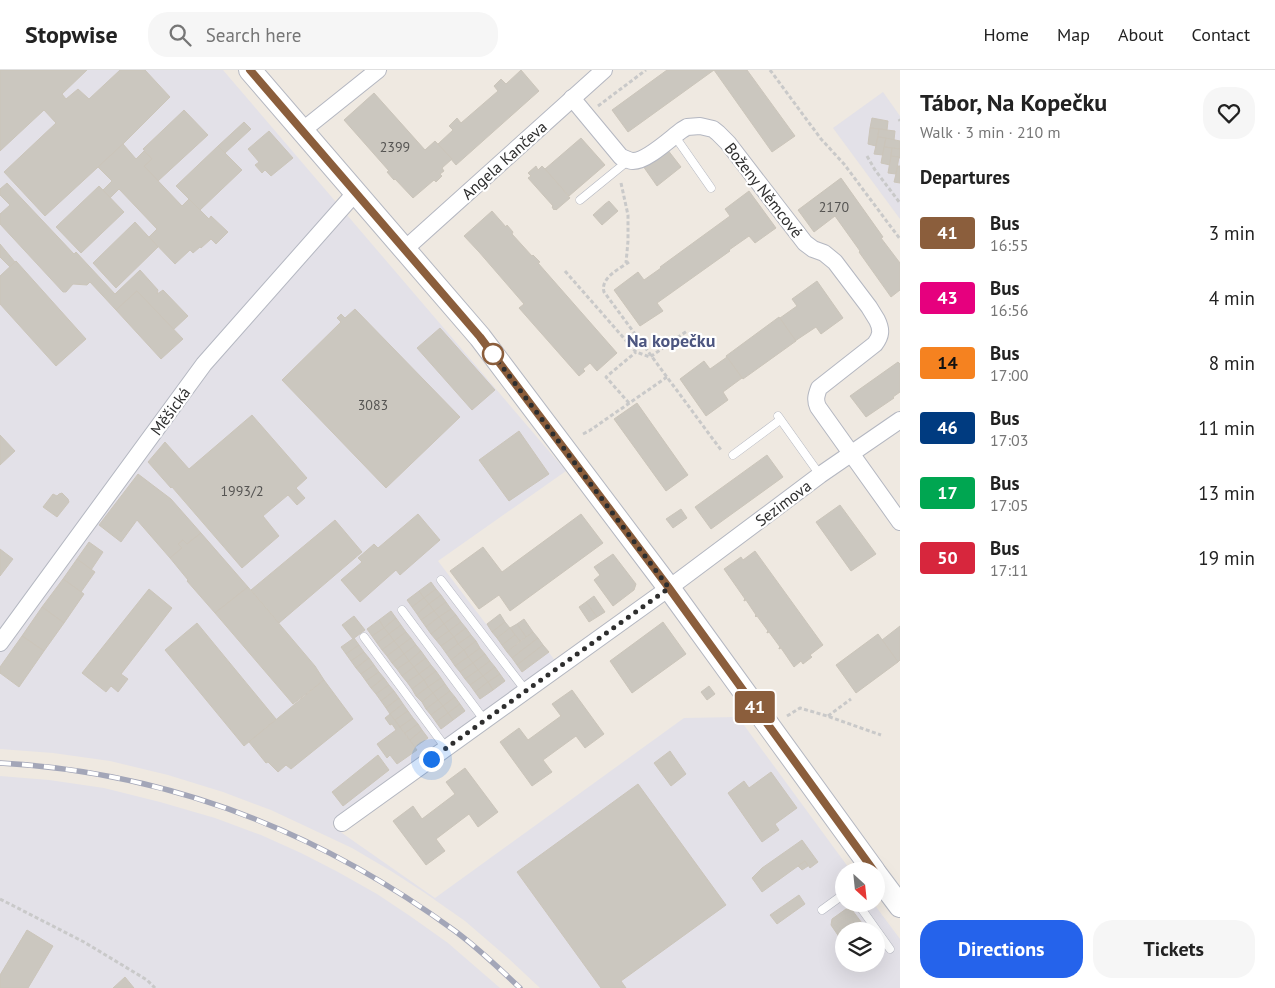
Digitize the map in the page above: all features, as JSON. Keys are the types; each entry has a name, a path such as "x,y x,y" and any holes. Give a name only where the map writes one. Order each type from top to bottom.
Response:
{"main road":[{"path":"250,70 480,337 669,588 867,862"},
{"path":"885,886 900,906"}],"street":[{"path":"303,130 378,70"},
{"name":"Angela Kančeva","path":"405,249 604,70"},
{"path":"572,98 621,157 629,160"},
{"name":"Boženy Němcové","path":"629,160 634,161 647,156 682,130 694,126 713,129 728,143 805,243 830,257 869,307 880,326 879,339 819,388 816,398 818,407 900,522"},
{"name":"Měšická","path":"0,643 204,364 356,192"},
{"name":"Sezimova","path":"342,823 669,588 820,475 900,420"}],"lane":[{"path":"674,135 711,188"},
{"path":"580,200 629,160"},
{"path":"733,454 779,418 820,475"},
{"path":"441,580 526,691"},
{"path":"402,610 485,721"},
{"path":"364,637 446,748"},
{"path":"822,910 835,901"},
{"path":"864,912 890,949"}],"path":[{"path":"587,115 646,70"},
{"path":"770,70 821,139 844,164 900,239"},
{"path":"867,156 900,203"},
{"path":"620,176 628,215 628,263 606,279 602,288 724,454 733,454"},
{"path":"565,271 636,352 650,357 687,330"},
{"path":"629,403 606,377 636,352"},
{"path":"583,434 667,377"},
{"path":"827,716 851,699"},
{"path":"787,716 800,708 882,735"},
{"path":"0,900 84,942 147,980 155,988"}],"shaded area":[{"path":"0,70 223,70 566,471 438,561 486,624 500,614 510,628 524,619 556,662 332,826 435,898 684,718 738,717 844,862 835,862 835,912 880,912 900,939 900,988 540,988 465,921 391,871 352,848 271,810 223,792 168,775 110,761 53,753 0,749"},
{"path":"883,92 900,116 900,219 833,128"},
{"path":"0,776 49,780 104,788 215,818 261,835 301,853 377,894 448,943 500,988 0,988"}],"building":[{"path":"0,70 87,70 62,94 66,99 78,89 89,99 120,70 145,70 170,97 123,144 45,216 4,172 56,123 44,110 0,151"},
{"path":"521,70 539,91 456,165 438,144 453,130 449,126 457,118 461,123 498,91 494,86 501,79 506,84"},
{"path":"667,70 714,70 628,132 612,110"},
{"path":"714,70 747,70 795,136 772,152"},
{"path":"374,93 425,150 435,141 452,159 442,168 444,171 440,174 442,176 436,182 434,180 413,198 394,180 387,172 389,171 344,120"},
{"path":"184,110 208,135 158,181 144,166 152,159 143,149"},
{"path":"872,118 888,121 887,130 870,128"},
{"path":"244,122 251,129 225,153 218,146"},
{"path":"870,128 879,129 876,146 868,144"},
{"path":"879,129 895,131 894,140 878,137"},
{"path":"269,131 293,158 271,176 265,170 262,173 255,165 259,162 248,149"},
{"path":"878,137 886,138 883,155 874,154"},
{"path":"581,138 605,165 569,196 545,169"},
{"path":"886,138 900,141 900,149 884,147"},
{"path":"123,144 136,159 144,151 152,159 144,166 182,206 189,199 209,219 211,216 228,232 216,244 211,239 193,253 190,250 175,264 149,237 157,229 119,189 110,198 103,190 112,181 98,167"},
{"path":"218,146 242,170 200,210 176,186"},
{"path":"884,147 892,148 890,165 881,163"},
{"path":"892,148 900,149 900,158 891,156"},
{"path":"667,149 681,167 657,186 643,166"},
{"path":"891,156 899,157 896,174 888,173"},
{"path":"536,166 538,170 542,166 570,198 556,210 554,210 553,206 528,178 531,176 528,173"},
{"path":"898,166 900,166 900,183 894,182"},
{"path":"841,178 900,263 900,290 891,297 835,216 814,232 798,210"},
{"path":"7,183 115,294 140,270 158,290 157,294 163,290 188,316 173,330 137,291 116,310 90,282 87,285 73,284 66,292 63,292 0,224 0,214 10,205 0,195 0,189"},
{"path":"99,186 124,212 81,253 56,227"},
{"path":"749,191 776,228 755,243 749,236 729,250 657,303 663,311 640,326 614,290 638,272 644,280 661,268 730,216 725,209"},
{"path":"609,201 618,211 602,225 593,215"},
{"path":"492,211 506,227 507,225 513,232 512,234 532,256 540,262 538,263 617,353 597,371 590,363 579,376 519,308 524,304 464,236"},
{"path":"135,222 158,247 116,288 93,263"},
{"path":"0,244 15,262 10,267 0,257"},
{"path":"16,261 86,339 56,366 0,304 0,276"},
{"path":"817,281 843,318 821,334 816,327 795,341 780,318 797,306 792,299"},
{"path":"137,291 183,339 161,359 116,310"},
{"path":"355,309 460,417 386,488 282,380 341,322 337,318 341,314 345,318"},
{"path":"779,317 796,341 743,379 726,356"},
{"path":"440,328 495,390 472,410 417,348"},
{"path":"727,357 742,378 723,392 728,400 706,416 680,379 704,361 710,369"},
{"path":"898,362 900,364 900,392 866,417 850,396"},
{"path":"637,403 688,475 666,491 614,419"},
{"path":"252,415 307,478 296,488 305,498 297,505 288,495 263,516 279,536 242,568 148,462 165,442 189,469"},
{"path":"519,431 549,474 509,501 479,460"},
{"path":"0,435 15,451 0,465"},
{"path":"767,455 783,477 711,529 695,507"},
{"path":"138,474 171,499 201,533 187,544 183,540 178,544 182,548 170,558 137,520 121,542 99,525"},
{"path":"62,493 69,502 57,517 43,507 53,494 57,496"},
{"path":"840,505 876,554 851,571 816,522"},
{"path":"681,509 687,518 673,528 666,519"},
{"path":"418,514 440,540 400,575 396,570 360,602 341,580 362,562 358,558 374,544 378,548"},
{"path":"581,514 603,543 510,611 499,595 479,609 450,571 483,547 502,572"},
{"path":"335,520 362,552 279,623 251,590"},
{"path":"201,533 248,587 215,613 170,558 182,548 178,544 183,540 187,544"},
{"path":"89,542 103,552 91,570 77,559"},
{"path":"0,549 13,559 0,576"},
{"path":"755,551 823,645 810,655 812,657 803,664 801,661 794,667 781,648 779,649 780,647 769,632 767,633 768,631 757,616 755,616 746,600 744,601 745,599 724,569 741,557 743,560"},
{"path":"613,554 636,584 634,590 613,606 594,580 600,575 594,567"},
{"path":"77,559 95,572 81,592 63,579"},
{"path":"63,579 84,594 64,623 42,607"},
{"path":"431,582 436,589 424,598 419,591"},
{"path":"248,587 315,666 324,680 293,704 215,613"},
{"path":"149,589 172,608 121,674 128,679 118,692 111,686 106,692 82,673"},
{"path":"436,589 441,595 429,604 424,598"},
{"path":"419,591 424,598 412,607 407,600"},
{"path":"441,595 446,602 434,611 429,604"},
{"path":"594,596 605,612 597,617 586,602"},
{"path":"424,598 429,604 417,614 412,607"},
{"path":"446,602 451,609 439,617 434,611"},
{"path":"586,602 597,617 589,622 579,607"},
{"path":"429,604 434,611 421,620 417,614"},
{"path":"42,607 64,623 44,651 22,636"},
{"path":"451,609 456,615 444,624 439,617"},
{"path":"391,611 396,618 384,628 379,620"},
{"path":"434,611 439,617 426,627 421,620"},
{"path":"500,614 505,622 492,632 487,624"},
{"path":"456,615 461,622 449,631 444,624"},
{"path":"354,616 365,630 353,639 342,625"},
{"path":"439,617 444,624 431,634 426,627"},
{"path":"396,618 401,625 389,634 384,628"},
{"path":"524,619 533,632 526,637 517,624"},
{"path":"379,620 384,628 372,636 367,629"},
{"path":"461,622 466,628 454,637 449,631"},
{"path":"505,622 510,628 497,638 492,632"},
{"path":"663,622 686,654 632,693 610,661"},
{"path":"197,623 276,719 244,746 165,650"},
{"path":"444,624 449,631 436,640 431,634"},
{"path":"517,624 526,637 520,641 510,628"},
{"path":"401,625 406,632 394,641 389,634"},
{"path":"900,626 900,660 898,662 882,640"},
{"path":"384,628 389,634 377,643 372,636"},
{"path":"466,628 471,635 458,644 454,637"},
{"path":"510,628 515,635 502,645 497,638"},
{"path":"449,631 454,637 441,646 436,640"},
{"path":"406,632 411,638 399,647 394,641"},
{"path":"533,632 538,638 512,658 507,652"},
{"path":"389,634 394,641 382,650 377,643"},
{"path":"878,634 898,662 856,693 836,665"},
{"path":"471,635 476,641 464,650 458,644"},
{"path":"515,635 520,641 507,652 502,645"},
{"path":"22,636 44,651 19,687 0,673 0,667"},
{"path":"454,637 458,644 446,653 441,646"},
{"path":"354,638 359,645 346,654 341,647"},
{"path":"411,638 416,645 404,654 399,647"},
{"path":"538,638 543,645 517,665 512,658"},
{"path":"394,641 399,647 387,656 382,650"},
{"path":"476,641 480,648 468,657 464,650"},
{"path":"458,644 464,650 451,660 446,653"},
{"path":"359,645 364,652 351,661 346,654"},
{"path":"416,645 421,651 409,661 404,654"},
{"path":"543,645 549,652 522,672 517,665"},
{"path":"399,647 404,654 392,663 387,656"},
{"path":"480,648 485,654 473,663 468,657"},
{"path":"464,650 468,657 455,666 451,660"},
{"path":"421,651 426,658 414,667 409,661"},
{"path":"364,652 369,658 356,668 351,661"},
{"path":"404,654 409,661 397,669 392,663"},
{"path":"485,654 490,661 478,670 473,663"},
{"path":"468,657 473,663 460,672 455,666"},
{"path":"369,658 374,665 361,674 356,668"},
{"path":"426,658 431,665 419,674 414,667"},
{"path":"409,661 414,667 402,676 397,669"},
{"path":"490,661 495,667 483,676 478,670"},
{"path":"473,663 478,670 465,679 460,672"},
{"path":"374,665 379,672 366,681 361,674"},
{"path":"431,665 436,671 424,680 419,674"},
{"path":"414,667 419,674 407,682 402,676"},
{"path":"495,667 500,674 488,682 483,676"},
{"path":"478,670 483,676 470,685 465,679"},
{"path":"436,671 441,678 428,687 424,680"},
{"path":"379,672 384,678 371,688 366,681"},
{"path":"419,674 424,680 412,689 407,682"},
{"path":"500,674 505,681 493,690 488,682"},
{"path":"483,676 488,682 475,692 470,685"},
{"path":"384,678 389,685 376,694 371,688"},
{"path":"441,678 445,684 433,693 428,687"},
{"path":"324,680 353,719 291,769 286,765 278,772 268,762 266,763 249,742"},
{"path":"424,680 428,687 416,696 412,689"},
{"path":"488,682 493,690 480,699 475,692"},
{"path":"445,684 450,691 438,700 433,693"},
{"path":"389,685 394,691 381,701 376,694"},
{"path":"709,686 715,694 707,700 701,692"},
{"path":"428,687 433,693 422,702 416,696"},
{"path":"572,690 604,734 585,748 576,736 543,760 552,772 532,786 500,742 519,728 528,740 561,716 552,704"},
{"path":"394,691 399,698 386,708 381,701"},
{"path":"450,691 455,697 443,706 438,700"},
{"path":"433,693 438,700 426,709 422,702"},
{"path":"455,697 460,704 448,713 443,706"},
{"path":"399,698 403,704 390,714 386,708"},
{"path":"438,700 443,706 431,715 426,709"},
{"path":"403,704 408,711 395,720 390,714"},
{"path":"460,704 465,711 453,720 448,713"},
{"path":"443,706 448,713 436,722 431,715"},
{"path":"408,711 413,718 400,727 395,720"},
{"path":"448,713 453,720 441,729 436,722"},
{"path":"390,714 417,750 397,764 390,755 387,758 377,744 396,730 385,718"},
{"path":"413,718 418,724 405,733 400,727"},
{"path":"418,724 422,730 410,740 405,733"},
{"path":"422,730 428,738 415,747 410,740"},
{"path":"670,751 686,774 671,786 654,763"},
{"path":"378,755 389,770 343,806 332,792"},
{"path":"465,768 498,812 478,827 469,814 436,839 445,851 426,865 393,821 413,806 422,819 455,794 446,782"},
{"path":"771,772 797,808 775,824 779,830 762,842 728,793 744,781 749,788"},
{"path":"638,784 726,905 621,981 626,988 601,988 517,872"},
{"path":"802,840 818,862 810,868 805,861 762,892 752,878 762,868"},
{"path":"805,861 808,866 802,870 798,866"},
{"path":"799,895 805,904 777,924 770,915"},
{"path":"842,912 854,912 861,922 835,922 835,931 831,925 832,919"},
{"path":"27,930 53,946 28,988 0,988 0,975"},
{"path":"125,977 134,988 113,988"}],"railway":[{"path":"0,763 62,769 123,779 182,794 240,813 296,837 350,864 404,896 464,938 520,988"}],"bus line":[{"name":"41","path":"250,70 480,337 669,588 867,862"}],"district":[{"name":"Na kopečku","path":"671,340"}],"route":[{"path":"431,759 669,588 493,354"}]}
